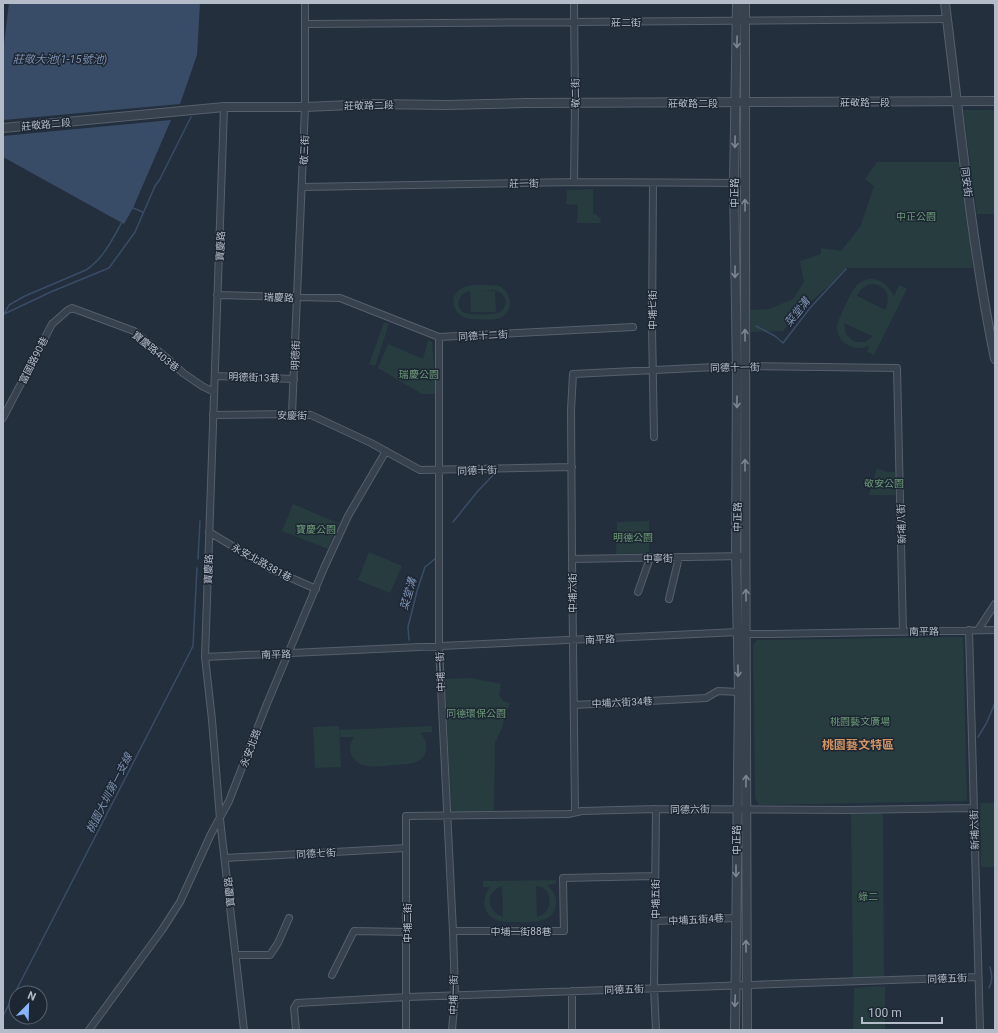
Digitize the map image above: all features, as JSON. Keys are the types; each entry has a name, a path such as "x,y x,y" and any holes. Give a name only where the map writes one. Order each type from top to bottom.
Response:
{"street":[{"name":"敬三街","path":"297,297 303,187 305,3"},
{"name":"敬二街","path":"574,3 576,104 574,182"},
{"name":"中正路","path":"737,3 741,21 746,103 745,556 747,634 747,1030"},
{"name":"中正路","path":"735,1030 739,692 736,556 734,184 736,103 741,21 746,3"},
{"name":"同安街","path":"945,3 956,102 977,259 992,326 995,359"},
{"name":"莊二街","path":"305,24 946,19"},
{"name":"莊敬路一段","path":"736,103 995,101"},
{"name":"莊敬路二段","path":"3,128 224,107 305,107 372,104 446,105 736,103"},
{"name":"寶慶路","path":"224,107 205,657 220,819 244,1030"},
{"name":"莊一街","path":"303,187 574,182 745,183"},
{"name":"中埔七街","path":"653,183 654,437"},
{"name":"瑞慶路","path":"218,295 340,298"},
{"name":"明德街","path":"292,414 297,297"},
{"name":"同德十二街","path":"340,298 439,337 632,327"},
{"name":"寶慶路403巷","path":"72,308 134,331 183,373 214,392"},
{"name":"富國路90巷","path":"3,418 52,324 72,308"},
{"name":"中埔一街","path":"439,337 439,647 453,931 455,995 452,1030"},
{"name":"同德十一街","path":"573,374 736,366 897,368"},
{"name":"新埔八街","path":"897,368 903,632"},
{"name":"中埔六街","path":"573,374 571,410 572,640 575,812"},
{"name":"明德街13巷","path":"215,376 294,379"},
{"name":"安慶街","path":"213,415 311,415 386,451"},
{"name":"同德十街","path":"386,451 420,470 439,471 572,467"},
{"name":"永安北路","path":"89,1030 162,930 180,902 211,834 229,801 287,654 348,516 386,451"},
{"name":"永安北路381巷","path":"209,532 272,569 316,589"},
{"name":"中寧街","path":"572,559 745,556"},
{"path":"669,599 679,557"},
{"path":"638,592 650,558"},
{"path":"978,630 995,604"},
{"name":"新埔六街","path":"969,630 980,1030"},
{"name":"南平路","path":"205,657 738,632 747,634 995,630"},
{"name":"中埔六街34巷","path":"574,705 706,698 718,691 739,692"},
{"name":"同德六街","path":"406,816 568,814 575,812 656,810 974,808"},
{"name":"中埔五街","path":"656,810 656,921 654,988 656,1030"},
{"name":"中埔二街","path":"406,816 406,1030"},
{"name":"同德七街","path":"225,858 406,848"},
{"name":"中埔一街88巷","path":"453,931 564,931 563,878 655,876"},
{"path":"236,955 270,955 278,943 289,918"},
{"name":"中埔五街4巷","path":"656,921 736,918"},
{"path":"332,974 354,931 407,932"},
{"name":"同德五街","path":"296,1030 294,1008 297,1003 455,995 978,977"},
{"path":"572,991 572,1030"}],"green space":[{"path":"963,110 995,110 995,214 977,214"},
{"name":"中正公園","path":"877,162 961,162 973,268 846,268 830,285 808,304 802,315 790,323 783,331 751,332 750,310 769,309 793,299 804,282 800,261 821,254 821,248 841,251 860,227 874,186 865,179"},
{"path":"593,189 593,214 596,214 600,218 601,223 577,223 578,205 566,204 567,190"},
{"path":"868,279 881,281 894,296 899,285 907,289 874,355 867,352 869,346 858,348 847,345 843,342 840,338 837,326 842,311 855,288 862,281","holes":["869,284 880,286 886,291 888,300 885,310 857,296 860,290","844,323 872,336 872,337 865,342 854,342 846,334"]},
{"path":"497,285 506,291 510,300 508,310 500,318 486,320 472,319 460,315 456,311 453,301 454,296 463,288 467,286","holes":["480,290 492,290 499,292 502,294 506,301 504,308 498,313 494,314 468,314 461,311 458,304 460,297 466,292 470,291 471,312 496,312 495,291"]},
{"name":"瑞慶公園","path":"384,322 389,324 375,366 369,364"},
{"name":"瑞慶公園","path":"428,340 432,342 436,394 422,394 378,368 388,344 423,359"},
{"name":"敬安公園","path":"877,468 886,472 895,472 895,495 869,495"},
{"name":"寶慶公園","path":"293,504 338,523 328,549 282,531"},
{"name":"明德公園","path":"649,521 649,553 616,554 617,522"},
{"path":"369,552 402,566 390,593 358,580"},
{"name":"桃園藝文廣場","path":"963,637 967,801 759,805 755,798 753,645 757,640"},
{"name":"同德環保公園","path":"470,678 501,684 499,695 503,701 510,703 502,728 495,743 494,811 451,812 445,679"},
{"path":"339,726 341,767 315,768 313,727"},
{"path":"432,726 432,732 420,733 425,739 426,743 425,754 417,762 407,764 369,766 359,763 354,759 350,750 354,737 340,737 340,730"},
{"path":"980,803 995,803 995,867 981,867"},
{"name":"綠二","path":"851,814 883,814 884,978 853,979"},
{"path":"556,880 556,884 547,885 553,891 555,896 556,904 554,911 547,918 536,922 502,922 492,918 484,906 485,896 490,887 483,887 483,881","holes":["502,886 503,917 493,911 490,902 490,897 496,889","536,886 542,887 549,895 550,900 547,911 543,915 537,917"]},
{"path":"885,986 885,1030 853,1030 854,988"}],"water":[{"name":"莊敬大池(1-15號池)","path":"9,3 200,3 197,55 180,104 3,120 3,52"},
{"path":"171,120 133,208 124,224 3,157 3,136"}],"waterway":[{"path":"992,3 995,6"},
{"path":"4,314 53,291 109,268 135,232 155,186 191,117"},
{"path":"133,208 143,212"},
{"path":"3,316 9,305 25,296 92,266 107,249 122,222"},
{"name":"菜堂溝","path":"756,326 775,336 783,343 810,308 846,269"},
{"name":"菜堂溝","path":"453,522 477,492 494,474"},
{"name":"桃園大圳第一支線","path":"198,559 200,521"},
{"name":"菜堂溝","path":"409,640 408,627 417,591 425,567 436,558"},
{"name":"桃園大圳第一支線","path":"3,1016 193,646 197,568"},
{"path":"978,737 986,724 995,703"},
{"path":"989,988 992,978 990,967"}],"district":[{"name":"桃園藝文特區","path":"858,745"}]}
